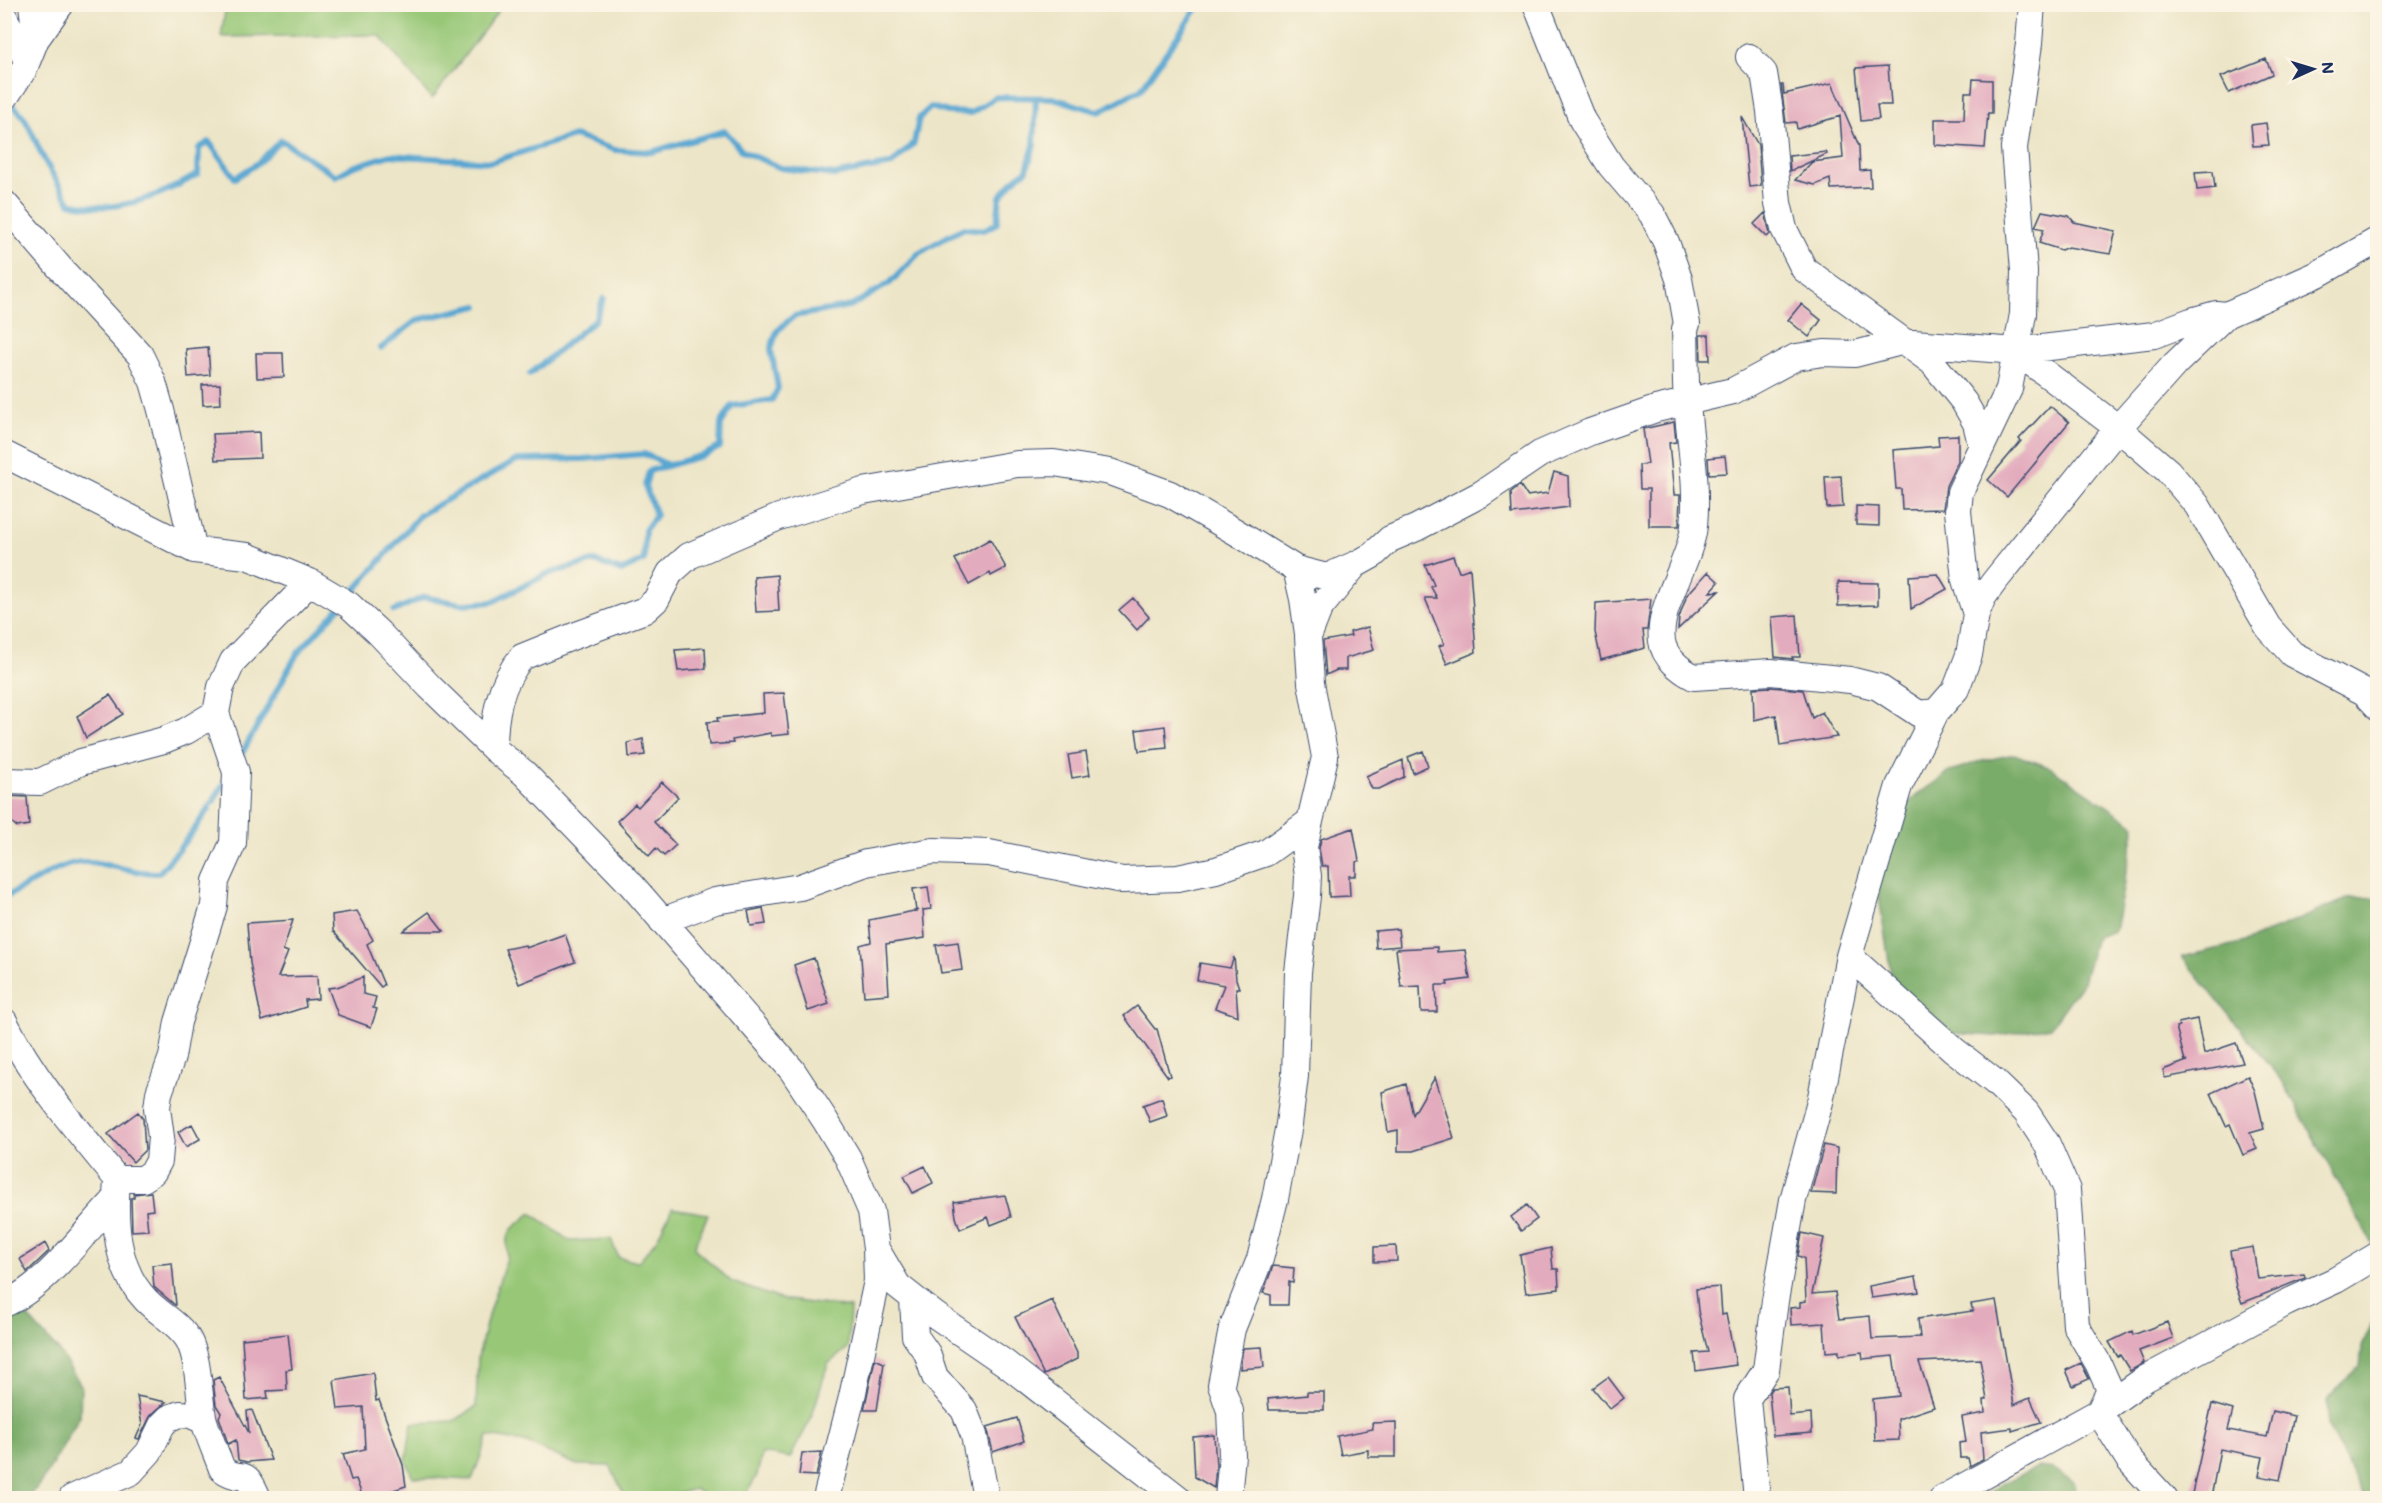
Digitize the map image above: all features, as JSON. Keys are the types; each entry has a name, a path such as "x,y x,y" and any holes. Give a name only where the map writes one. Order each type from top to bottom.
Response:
{"street":[{"path":"31,50 32,4"},
{"path":"4,99 14,87 31,50 61,4"},
{"path":"1536,4 1582,120 1611,166 1652,214 1666,242 1679,279 1687,324 1685,329 1686,402 1694,463 1696,505 1689,550 1662,627 1662,644 1670,659 1694,677 1771,672 1821,679 1850,680 1878,687 1919,714 1936,712"},
{"path":"1976,614 1965,580 1958,512 1960,492 2008,389 2024,314 2024,271 2014,148 2029,44 2032,4"},
{"path":"4,17 31,50"},
{"path":"1749,57 1764,74 1770,111 1778,203 1784,229 1804,269 1901,342 1932,362 1964,402 1976,423 1981,444"},
{"path":"4,202 140,356 153,382 159,401 194,550"},
{"path":"1757,1498 1747,1399 1766,1370 1775,1301 1793,1200 1820,1102 1849,956 1899,786 1936,712 1956,689 1969,655 1976,614 1983,597 2118,428 2192,346 2226,315 2318,274 2378,240"},
{"path":"494,749 494,718 499,696 522,657 645,610 656,600 670,573 689,556 779,517 863,490 1017,464 1054,463 1110,472 1170,494 1296,569 1327,577 1373,555 1390,538 1416,528 1481,494 1540,454 1590,432 1656,409 1733,391 1796,357 1824,353 1855,354 1901,342 2016,351 2154,335 2216,314 2226,315"},
{"path":"2016,351 2118,428 2168,471 2197,505 2268,627 2292,654 2364,692 2378,707"},
{"path":"4,454 194,550 247,556 310,582 348,606 372,626 494,749 525,773 548,796 629,882 792,1070 848,1158 871,1211 876,1249 877,1281 852,1397 825,1498"},
{"path":"1308,637 1319,609 1355,565"},
{"path":"1228,1498 1232,1455 1230,1411 1221,1384 1232,1329 1260,1259 1275,1199 1289,1124 1295,1076 1299,972 1307,896 1308,876 1304,847 1325,757 1311,684 1303,598 1296,569"},
{"path":"4,1304 20,1296 56,1264 116,1190 143,1179 153,1172 159,1161 160,1137 157,1108 159,1093 172,1057 178,1022 214,906 216,881 233,843 236,772 216,713 221,687 233,661 310,582"},
{"path":"4,781 40,782 81,762 164,740 186,731 216,713"},
{"path":"662,921 715,901 800,887 866,863 933,851 989,853 1122,880 1178,879 1216,870 1266,853 1309,822"},
{"path":"1849,956 1954,1050 1995,1082 2026,1112 2047,1144 2067,1190 2076,1326 2098,1363 2110,1390 2099,1412"},
{"path":"4,1021 27,1060 116,1190 118,1244 131,1280 146,1300 176,1326 190,1343 204,1421 222,1469 248,1478 258,1498"},
{"path":"876,1249 898,1287 1005,1363 1178,1498"},
{"path":"1943,1498 2099,1412 2145,1379 2286,1303 2336,1280 2378,1255"},
{"path":"913,1299 915,1336 927,1353 935,1377 964,1410 974,1435 986,1498"},
{"path":"2099,1412 2129,1460 2164,1498"},
{"path":"72,1498 131,1472 149,1452 162,1425 169,1418 180,1414 190,1415 204,1421"}],"green space":[{"path":"226,4 503,5 432,99 379,35 221,37"},
{"path":"2014,754 2051,768 2135,825 2115,931 2096,937 2083,982 2051,1027 1995,1036 1936,1032 1894,994 1877,884 1898,813 1918,794 1951,771"},
{"path":"2377,897 2377,1245 2374,1247 2281,1079 2182,957 2245,942 2347,899"},
{"path":"672,1208 708,1214 694,1248 732,1282 780,1299 850,1308 848,1348 828,1364 811,1419 790,1458 762,1453 757,1475 744,1498 709,1498 695,1489 662,1498 626,1498 610,1466 577,1465 525,1442 488,1436 472,1480 413,1477 406,1461 412,1423 454,1421 476,1407 478,1357 489,1312 507,1258 507,1238 512,1229 531,1213 570,1241 611,1239 618,1257 638,1262 657,1239"},
{"path":"26,1315 58,1350 81,1385 80,1416 46,1475 29,1498 5,1498 5,1316"},
{"path":"2377,1317 2377,1498 2365,1498 2327,1425 2328,1400 2336,1388 2360,1367 2362,1347 2374,1318"},
{"path":"2038,1467 2054,1469 2074,1482 2076,1492 2073,1497 1983,1498 2003,1483"}],"building":[{"path":"2266,59 2272,74 2229,93 2221,77"},
{"path":"1888,66 1891,105 1877,105 1879,119 1861,121 1856,68"},
{"path":"1973,79 1992,80 1992,113 1988,113 1985,148 1935,145 1935,119 1964,119 1965,92 1972,92"},
{"path":"1832,83 1859,146 1860,171 1870,170 1871,187 1831,189 1830,179 1815,185 1795,180 1812,162 1843,158 1840,116 1797,129 1796,122 1786,123 1781,85 1783,85 1784,94"},
{"path":"1742,117 1758,145 1761,185 1759,186 1749,187"},
{"path":"2266,123 2269,145 2253,146 2251,125"},
{"path":"1826,152 1827,154 1790,171 1789,156"},
{"path":"2213,171 2215,188 2197,190 2195,172"},
{"path":"2042,211 2069,216 2074,222 2116,231 2110,254 2068,247 2061,250 2039,243 2044,229 2035,227"},
{"path":"1765,213 1770,234 1767,237 1754,224"},
{"path":"1801,304 1821,320 1809,337 1788,320"},
{"path":"1700,335 1709,335 1710,360 1701,360"},
{"path":"208,347 210,375 188,377 186,349"},
{"path":"256,353 283,353 284,377 257,378"},
{"path":"220,384 221,404 203,405 202,385"},
{"path":"2050,406 2069,422 2007,497 1988,480 2021,441 2019,439"},
{"path":"1674,422 1676,442 1669,443 1674,495 1680,495 1679,526 1649,526 1649,489 1640,489 1639,465 1648,464 1643,429"},
{"path":"259,432 260,458 215,460 213,434"},
{"path":"1958,435 1958,461 1946,486 1943,509 1902,510 1901,489 1896,489 1893,450 1939,446 1938,436"},
{"path":"1725,456 1727,473 1709,474 1708,458"},
{"path":"1554,472 1568,476 1569,507 1512,514 1511,492 1520,485 1527,496 1548,493"},
{"path":"1841,476 1843,507 1827,508 1825,477"},
{"path":"1856,506 1879,507 1879,526 1856,525"},
{"path":"990,539 1006,568 991,576 990,573 969,585 955,559"},
{"path":"1453,556 1459,572 1470,568 1476,652 1447,664 1439,646 1444,644 1425,598 1437,598 1431,587 1434,585 1425,565"},
{"path":"1708,572 1719,582 1710,592 1719,591 1678,629 1679,618 1687,595"},
{"path":"1938,574 1947,589 1911,609 1909,576"},
{"path":"777,575 779,611 756,612 754,577"},
{"path":"1838,582 1878,583 1878,605 1838,606"},
{"path":"1133,598 1149,617 1137,630 1119,610"},
{"path":"1651,599 1647,630 1643,630 1645,648 1601,660 1595,632 1596,603"},
{"path":"1797,615 1800,657 1792,657 1793,659 1775,657 1772,617"},
{"path":"1368,627 1374,650 1346,658 1346,670 1337,670 1326,675 1323,641 1351,636 1350,632"},
{"path":"705,648 706,669 678,671 675,650"},
{"path":"1753,688 1803,690 1812,718 1822,712 1837,737 1780,746 1776,715 1754,720"},
{"path":"784,693 789,734 771,736 771,733 732,740 733,743 709,745 707,722 718,721 717,718 764,713 763,694"},
{"path":"110,695 123,714 86,738 77,716"},
{"path":"1165,726 1167,748 1139,751 1136,730"},
{"path":"643,739 645,755 629,757 628,743"},
{"path":"1423,751 1428,766 1413,773 1408,757"},
{"path":"1086,752 1090,775 1072,778 1068,755"},
{"path":"1403,760 1404,777 1379,789 1372,789 1366,776"},
{"path":"662,782 678,797 654,822 676,845 664,856 656,848 649,856 617,821 635,804 638,807"},
{"path":"4,796 27,797 29,825 17,827 4,815"},
{"path":"1353,828 1359,861 1356,862 1356,876 1349,876 1350,896 1329,897 1328,866 1322,866 1319,848 1321,839"},
{"path":"928,887 931,909 923,910 925,938 886,944 889,994 864,996 860,945 871,942 869,920 916,911 913,889"},
{"path":"763,908 766,924 751,926 748,911"},
{"path":"357,911 373,940 367,944 384,985 381,987 333,931 332,915"},
{"path":"429,912 444,931 403,931"},
{"path":"293,920 283,950 288,952 278,977 317,976 318,999 305,1000 306,1007 262,1021 250,963 247,923"},
{"path":"1398,929 1400,946 1376,948 1375,931"},
{"path":"565,934 575,962 519,984 505,949 525,945 526,948"},
{"path":"958,942 962,970 941,973 936,945"},
{"path":"1437,947 1437,952 1465,950 1470,979 1447,982 1448,985 1436,985 1437,1012 1421,1012 1420,986 1401,987 1396,949"},
{"path":"1234,957 1239,988 1236,988 1238,1016 1215,1008 1224,985 1197,980 1200,963 1230,968"},
{"path":"814,958 829,1004 808,1011 794,965"},
{"path":"363,977 363,994 376,997 373,1008 377,1009 371,1027 338,1015 328,988"},
{"path":"1137,1006 1157,1029 1170,1076 1168,1077 1124,1016"},
{"path":"2197,1019 2204,1054 2236,1043 2243,1063 2165,1078 2163,1070 2187,1061 2185,1061 2176,1027 2179,1026 2178,1023"},
{"path":"2248,1076 2255,1091 2264,1129 2250,1133 2257,1149 2243,1155 2230,1124 2226,1126 2211,1093"},
{"path":"1435,1077 1454,1138 1413,1151 1398,1151 1398,1130 1388,1132 1382,1092 1406,1084 1413,1115"},
{"path":"1162,1098 1167,1116 1150,1122 1143,1105"},
{"path":"138,1112 143,1119 145,1150 133,1162 108,1134"},
{"path":"192,1124 200,1139 186,1147 178,1132"},
{"path":"1824,1145 1837,1148 1836,1194 1811,1193"},
{"path":"925,1166 933,1183 913,1193 904,1176"},
{"path":"151,1192 153,1210 146,1211 148,1230 132,1231 131,1198 134,1198 134,1194"},
{"path":"1005,1195 1011,1217 991,1225 988,1217 960,1229 954,1202"},
{"path":"1527,1205 1537,1219 1521,1231 1511,1217"},
{"path":"1802,1233 1824,1238 1812,1294 1835,1292 1839,1319 1870,1316 1872,1339 1920,1337 1918,1319 1973,1311 1971,1304 1996,1300 2014,1405 2030,1398 2041,1422 2012,1431 2012,1428 1981,1432 1983,1459 1970,1466 1968,1458 1960,1458 1959,1443 1966,1442 1962,1417 1985,1413 1984,1400 1987,1400 1980,1359 1919,1362 1934,1407 1898,1419 1899,1440 1875,1441 1873,1399 1899,1396 1893,1356 1863,1359 1862,1352 1839,1355 1839,1351 1826,1352 1824,1323 1791,1325 1790,1308 1800,1307 1800,1302 1806,1301 1804,1258 1798,1256"},
{"path":"45,1243 49,1251 27,1272 20,1259"},
{"path":"1396,1246 1397,1261 1374,1262 1374,1247"},
{"path":"2253,1247 2258,1279 2304,1274 2305,1278 2242,1303 2236,1287 2230,1251"},
{"path":"1551,1248 1553,1269 1558,1269 1559,1289 1526,1293 1520,1255"},
{"path":"172,1263 176,1305 154,1287 152,1265"},
{"path":"1273,1266 1294,1268 1293,1283 1289,1282 1288,1305 1271,1305 1271,1295 1263,1293"},
{"path":"1916,1277 1919,1292 1871,1298 1869,1286"},
{"path":"1720,1287 1722,1315 1726,1314 1736,1365 1696,1371 1694,1353 1708,1352 1698,1311 1696,1289"},
{"path":"1052,1300 1077,1353 1077,1359 1044,1375 1015,1317"},
{"path":"2167,1322 2173,1338 2139,1351 2144,1363 2130,1371 2109,1342 2132,1331 2133,1335"},
{"path":"288,1334 292,1369 286,1370 287,1390 267,1391 268,1398 246,1400 242,1339"},
{"path":"1262,1347 1264,1367 1240,1369 1243,1348"},
{"path":"875,1359 884,1363 877,1410 864,1410"},
{"path":"2081,1363 2089,1379 2073,1386 2066,1370"},
{"path":"373,1373 376,1401 379,1400 403,1465 406,1486 363,1498 356,1479 351,1480 343,1454 365,1449 363,1407 338,1409 334,1380"},
{"path":"219,1377 249,1433 247,1411 252,1410 271,1460 247,1462 238,1460 236,1440 228,1444 219,1417 221,1413 216,1405 213,1380"},
{"path":"1608,1377 1624,1398 1610,1409 1593,1388"},
{"path":"1788,1387 1790,1416 1811,1414 1812,1433 1773,1436 1769,1392 1772,1388"},
{"path":"1307,1392 1324,1392 1324,1410 1269,1410 1268,1399 1307,1395"},
{"path":"137,1396 166,1402 151,1415 139,1439 136,1438 142,1425"},
{"path":"2212,1404 2233,1410 2228,1430 2267,1437 2273,1411 2294,1416 2280,1480 2259,1476 2263,1457 2220,1449 2211,1498 2191,1498"},
{"path":"1017,1418 1024,1441 993,1452 987,1427"},
{"path":"1396,1422 1396,1457 1368,1457 1368,1450 1341,1455 1337,1436 1373,1429 1372,1423"},
{"path":"1214,1435 1216,1466 1214,1488 1195,1477 1193,1437"},
{"path":"822,1452 816,1476 799,1475 802,1453"}],"waterway":[{"path":"8,102 21,113 46,163 70,203 87,206 103,207 136,202 168,190 198,174 199,148 209,142 235,178 258,163 281,140 336,176 352,167 390,155 491,162 574,136 615,150 651,152 725,131 742,151 781,168 834,175 892,164 914,143 919,118 931,107 948,112 971,113 996,97 1053,98 1099,112 1141,89 1200,4"},
{"path":"394,611 424,597 461,604 492,602 547,574 594,561 621,571 644,560 645,530 656,515 645,486 649,471 704,455 720,447 721,424 732,406 772,400 778,388 771,349 777,331 794,316 851,306 890,283 919,253 943,239 964,228 984,230 997,223 1000,197 1013,181 1027,170 1034,145 1036,98"},
{"path":"530,374 595,320 604,298"},
{"path":"381,348 417,320 478,306"},
{"path":"349,597 420,515 517,460 583,459 644,454 668,465"},
{"path":"240,757 297,654 340,607"},
{"path":"9,895 46,874 76,863 94,863 139,872 159,873 195,829 225,782"}]}
